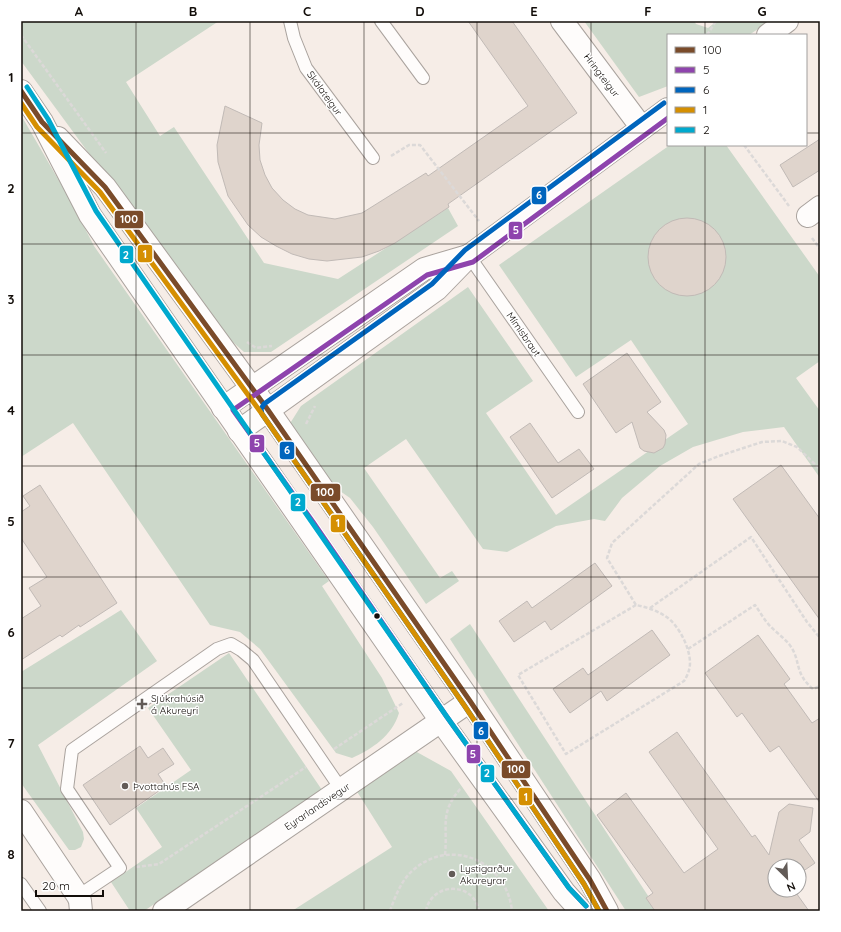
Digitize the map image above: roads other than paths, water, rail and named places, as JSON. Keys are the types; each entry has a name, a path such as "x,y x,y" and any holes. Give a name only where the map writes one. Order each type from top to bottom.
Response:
{"street":[{"name":"Hringteigur","path":"562,21 642,128"},
{"path":"769,34 787,21"},
{"path":"21,91 42,122 90,215 441,721 564,892 581,911"},
{"path":"239,431 437,289 469,256 667,110"},
{"path":"42,122 105,187 268,410 470,701 590,880 607,911"},
{"path":"223,408 424,269 469,256"},
{"name":"Eyrarlandsvegur","path":"164,911 470,701"},
{"path":"21,810 80,904"}],"lane":[{"name":"Skálateigur","path":"290,21 294,38 306,68 373,158"},
{"path":"381,21 423,78"},
{"name":"Mímisbraut","path":"469,256 578,412"},
{"path":"80,904 120,868 67,788 72,750 217,649 231,644 253,660 341,789"},
{"path":"21,884 40,911"}],"place":[{"name":"Sjúkrahúsið á Akureyri","path":"142,704"},
{"name":"Þvottahús FSA","path":"125,786"},
{"name":"Lystigarður Akureyrar","path":"452,874"}]}
